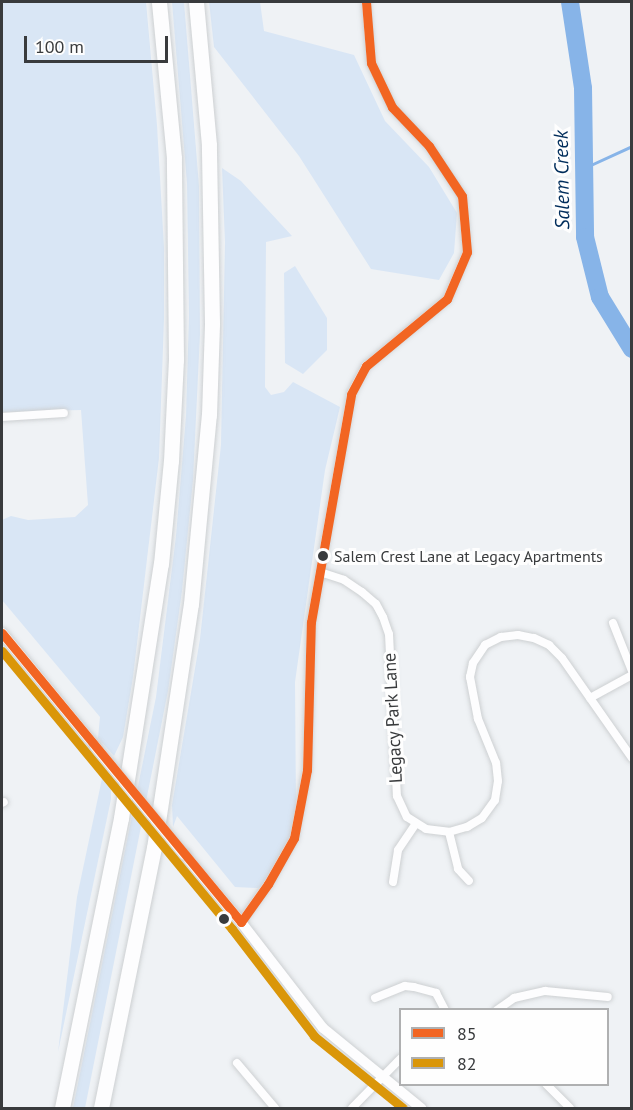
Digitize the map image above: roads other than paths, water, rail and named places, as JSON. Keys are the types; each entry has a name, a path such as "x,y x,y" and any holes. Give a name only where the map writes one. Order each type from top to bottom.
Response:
{"highway":[{"path":"62,1108 121,818 161,564 171,461 176,360 174,158 159,2"},
{"path":"101,1108 154,848 191,604 209,415 212,323 209,145 196,2"}],"main road":[{"path":"2,633 241,922 323,1028 420,1108"}],"street":[{"path":"241,922 268,884 294,838 307,770 311,622 351,394 366,366 447,299 467,252 462,196 429,146 392,107 371,63 366,2"},
{"path":"2,417 64,413"},
{"name":"Legacy Park Lane","path":"320,572 344,580 362,592 376,604 383,617 389,634 397,796 407,816 416,823"},
{"path":"613,622 632,671"},
{"path":"393,882 398,850 416,823 426,829 449,832 467,827 482,818 495,800 498,781 496,763 478,719 470,677 473,663 485,645 501,637 518,634 549,645 562,658 632,758"},
{"path":"590,698 632,675"},
{"path":"449,832 458,869 469,881"},
{"path":"375,998 405,986 414,987 436,993 444,1008"},
{"path":"500,1008 514,998 545,991 608,997"},
{"path":"352,1108 399,1060"},
{"path":"237,1063 275,1108"},
{"path":"548,1086 570,1108"}],"waterway":[{"name":"Salem Creek","path":"570,2 583,88 585,237 600,297 632,349"},
{"path":"584,168 632,146"}],"place":[{"name":"Salem Crest Lane at Legacy Apartments","path":"323,556"}]}
